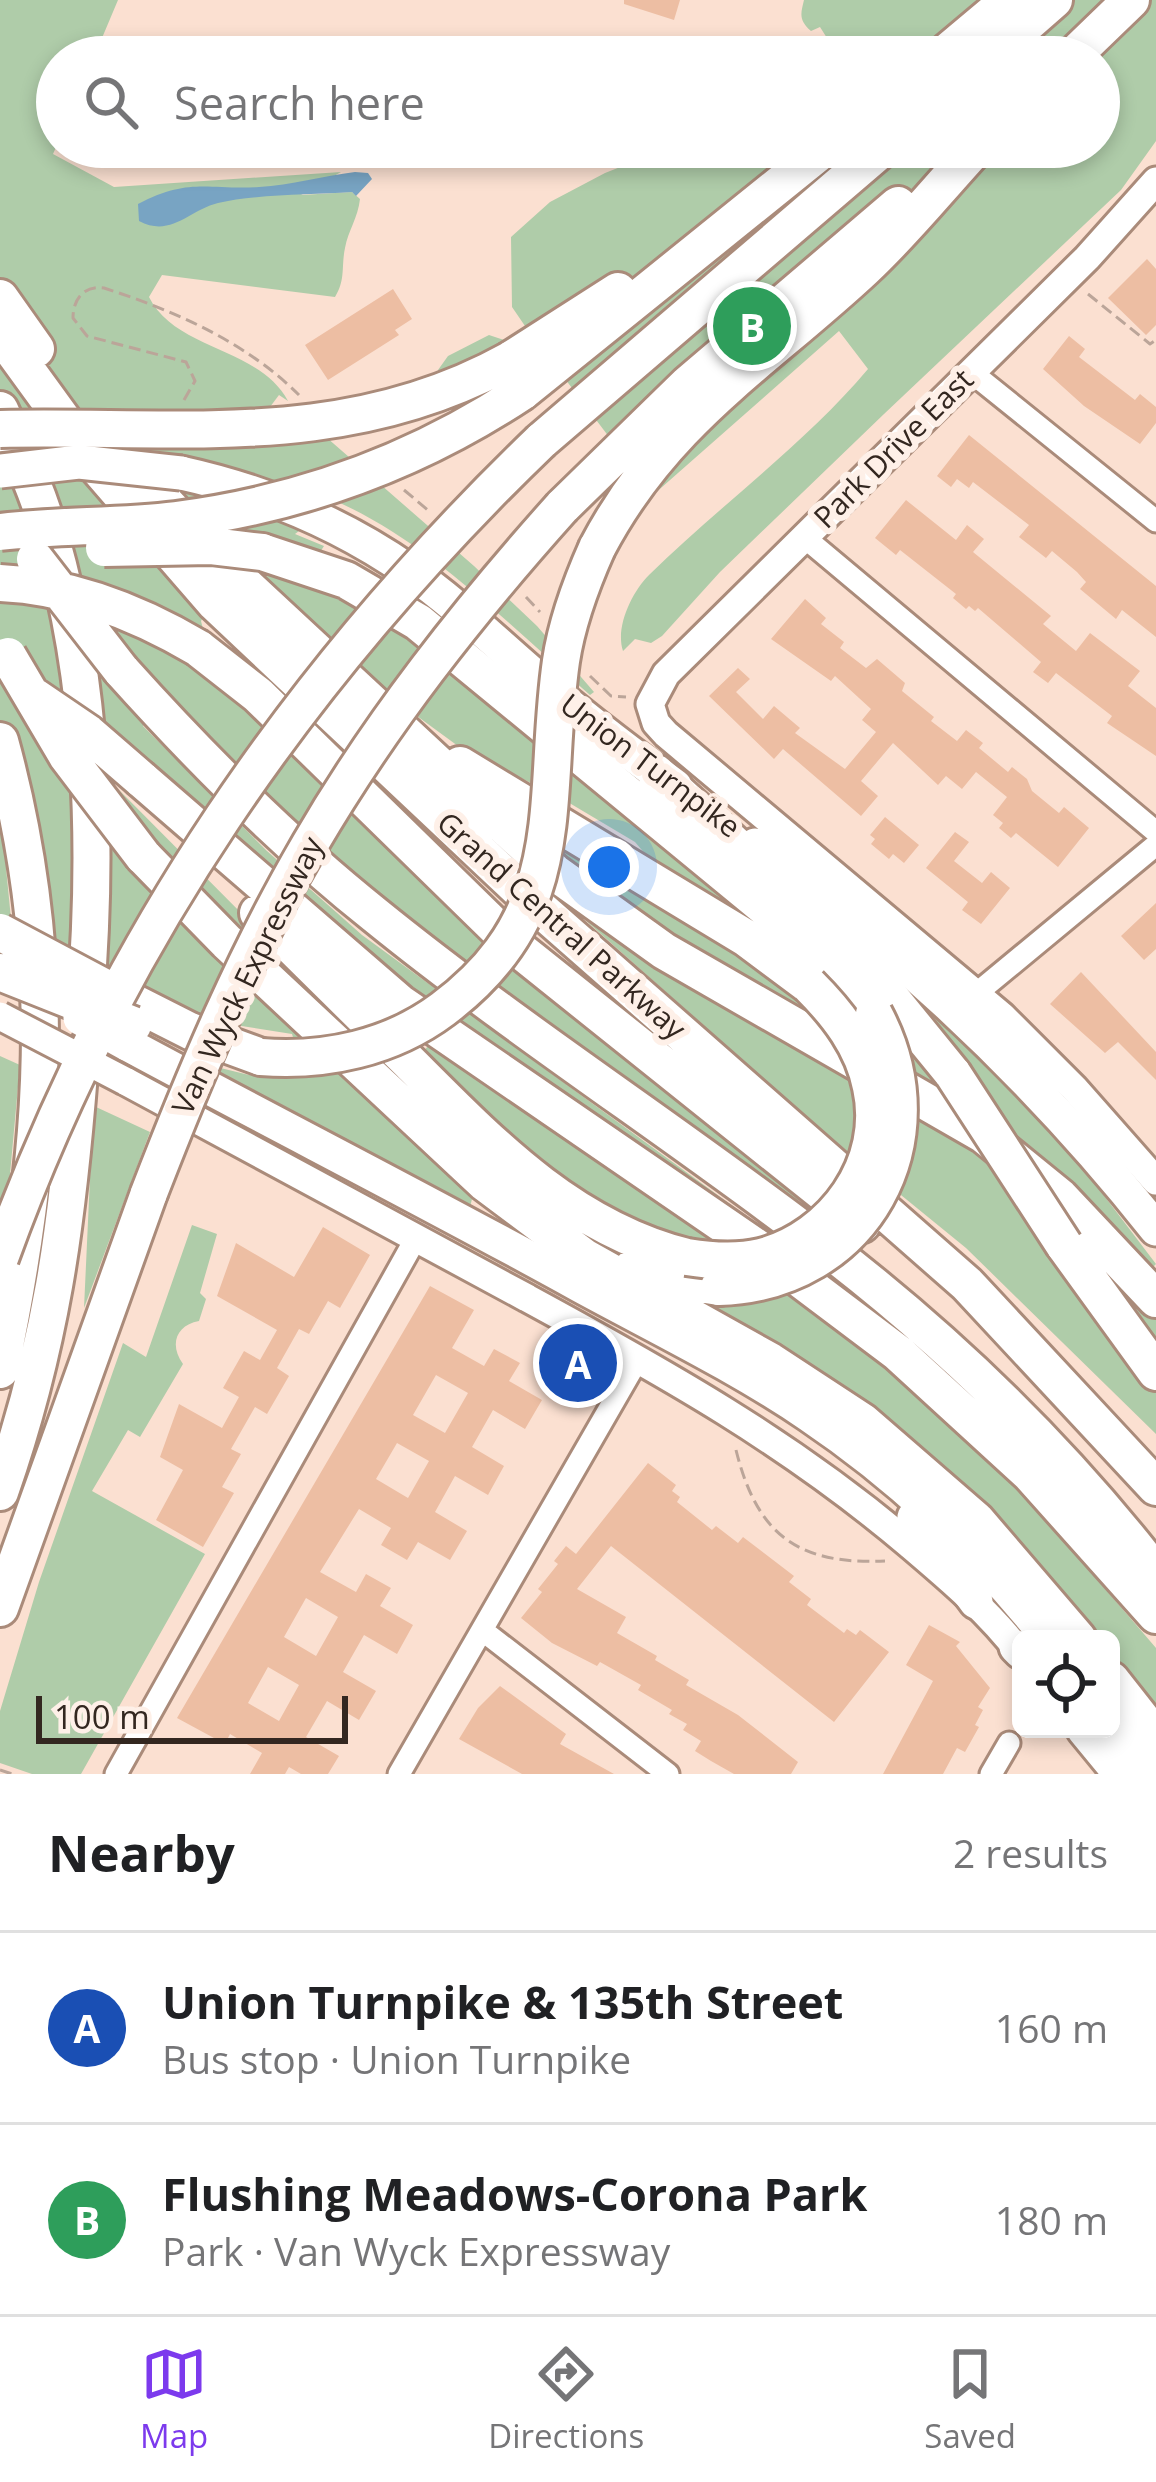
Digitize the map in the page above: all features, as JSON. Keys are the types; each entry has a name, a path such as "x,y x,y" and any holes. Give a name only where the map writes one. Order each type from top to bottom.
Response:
{"highway":[{"path":"966,36 1010,0"},
{"path":"1013,36 1054,0"},
{"path":"1094,36 1132,0"},
{"path":"0,532 172,520 235,510 305,494 388,464 448,436 516,376 799,168"},
{"path":"0,1258 88,1051 146,940 220,818 290,720 392,593 542,441 860,168"},
{"name":"Van Wyck Expressway","path":"0,1608 148,1193 208,1047 310,844 362,762 439,653 562,508 688,384 948,168"},
{"path":"0,973 130,1034 218,1054 306,1058 337,1054 416,1026 476,981 515,932 534,893 545,852 562,657 571,614 597,548 622,502 667,442 866,267 954,168"},
{"path":"0,298 64,388 124,460 230,571 530,852 607,914 696,970 959,1119 1070,1206 1156,1299"},
{"name":"Grand Central Parkway","path":"0,332 98,468 215,603 539,908 967,1284 1156,1487"},
{"path":"0,428 322,424 516,376"},
{"path":"0,410 44,517 65,599 85,734 92,886 69,1200 58,1281 35,1384 0,1492"},
{"path":"235,510 0,509 18,554 242,799 372,913 820,1243 929,1333 1063,1462 1156,1573"},
{"path":"18,554 181,546 262,552 346,580 418,622 796,933 874,1014 892,1058 900,1115 894,1157 878,1194 856,1226 812,1262 760,1284 718,1287 674,1280 628,1264 513,1205"},
{"path":"0,584 97,600 198,648 257,695 473,907 559,984 1075,1396"},
{"path":"3,659 400,1003 772,1258 898,1353 1030,1474 1156,1615"},
{"path":"3,659 67,756 143,856 195,912 423,1128 584,1258 770,1360 862,1422 976,1520 1070,1630"},
{"path":"141,779 222,876 517,1167 569,1206 622,1236 687,1257 728,1262 779,1251 825,1223 855,1186 872,1131 872,1090 852,1037 809,985 768,952 486,782 359,693"},
{"path":"0,741 29,865 42,1022 31,1192 0,1370"},
{"path":"656,773 856,955 953,1074 1064,1245 1156,1372"},
{"path":"0,932 190,1031 261,1057"},
{"path":"1120,1691 1156,1737"},
{"path":"1092,1738 1122,1774"}],"main road":[{"name":"Union Turnpike","path":"0,471 53,463 181,473 295,507 384,555 429,585 656,773 836,906 941,995 1052,1106 1156,1229"},
{"path":"130,1034 810,1415 928,1508 1010,1591 1022,1630"},
{"path":"810,1415 890,1490 928,1533 976,1602"},
{"path":"1120,1728 1156,1772"},
{"path":"1109,1738 1144,1774"}],"street":[{"name":"Park Drive East","path":"656,723 650,704 666,674 1088,259 1156,181"},
{"path":"971,372 1156,521"},
{"name":"Union Turnpike","path":"0,461 53,463"},
{"path":"804,537 1156,832"},
{"name":"Union Turnpike","path":"656,723 977,993 1074,1088 1156,1181"},
{"path":"977,993 1156,845"},
{"path":"0,1016 638,1359 789,1450 870,1511 1012,1634"},
{"path":"116,1774 416,1238"},
{"path":"400,1774 638,1359"},
{"path":"482,1630 668,1774"},
{"path":"1079,1738 1102,1774"},
{"path":"991,1774 1009,1743"}],"path":[{"path":"175,405 194,388 191,368 171,356 87,336 73,318 74,304 82,293 92,287 104,288 200,326 256,359 304,400"},
{"path":"1088,294 1150,344 1156,340"},
{"path":"398,484 431,513"},
{"path":"519,591 542,614"},
{"path":"582,665 605,693 632,696"},
{"path":"736,1450 745,1489 763,1520 784,1541 817,1556 885,1561"},
{"path":"0,1770 12,1774"}],"green space":[{"path":"0,0 118,0 103,36 36,36 36,168 79,168 114,187 341,172 301,195 352,192 360,199 335,297 162,275 149,297 178,328 258,369 275,383 288,401 279,395 267,411 326,437 474,566 537,626 594,692 590,695 439,564 373,520 338,502 295,534 324,546 317,557 345,594 415,634 792,949 658,869 635,842 561,798 517,776 488,768 376,686 216,594 185,659 283,743 405,866 524,975 803,1195 796,1203 508,995 326,852 161,691 143,726 267,851 362,935 734,1207 728,1215 445,1018 259,862 132,746 72,847 71,951 54,946 45,881 6,868 12,929 0,921"},
{"path":"804,0 1156,0 1156,141 1121,190 720,572 662,636 651,643 635,639 623,651 623,621 643,582 817,424 868,369 839,331 653,495 528,330 441,378 438,370 448,356 489,335 504,340 525,326 512,307 511,237 550,202 618,168 1120,168 1120,36 826,36 820,27 811,31 801,13"},
{"path":"116,787 376,1049 365,1055 114,806"},
{"path":"527,822 953,1049 931,1018 941,1013 1023,1098 1156,1264 1147,1273 1099,1219 649,928 523,832"},
{"path":"111,837 472,1199 470,1207 192,1061 249,1075 305,1078 292,1034 170,1008 107,977"},
{"path":"547,886 959,1132 1156,1316 1156,1434 966,1248 815,1125"},
{"path":"429,1045 825,1312 927,1400 1022,1492 1156,1648 1156,1718 1120,1673 1120,1630 1083,1630 706,1306 726,1304 571,1194 420,1055"},
{"path":"0,1056 20,1065 0,1283"},
{"path":"96,1107 150,1132 84,1308 93,1113"},
{"path":"192,1225 217,1234 200,1293 206,1299 199,1321 177,1337 176,1350 183,1364 140,1437 128,1430 92,1491 205,1554 81,1774 32,1774 0,1763 0,1711 39,1582 123,1343 146,1357"}],"water":[{"path":"368,173 372,179 356,196 352,192 249,198 208,206 170,225 139,221 138,204 171,190 271,186"}],"building":[{"path":"624,0 680,0 674,20 624,4"},
{"path":"1147,259 1156,269 1156,325 1146,335 1108,298"},
{"path":"393,289 412,319 395,330 399,335 328,380 305,345"},
{"path":"1069,336 1085,349 1079,357 1135,400 1140,394 1156,407 1156,423 1140,444 1084,406 1043,369"},
{"path":"969,435 1156,586 1156,637 1122,610 1116,619 1080,589 1086,582 1077,572 1052,551 1046,558 1019,537 1029,525 973,482 969,488 957,479 951,487 937,476"},
{"path":"906,500 956,540 967,525 984,539 973,552 1051,616 1043,624 1076,651 1090,633 1140,671 1128,686 1156,708 1156,756 1107,723 1112,716 1056,673 1048,683 1033,672 1041,662 978,608 966,609 953,598 956,594 900,550 896,555 875,538"},
{"path":"805,599 826,618 821,624 844,642 840,648 866,668 877,659 905,683 902,691 934,717 931,721 957,741 966,730 983,743 979,748 1008,772 1012,767 1027,779 1032,791 1059,813 1064,807 1089,828 1058,867 1016,833 1011,838 999,828 1003,823 993,815 1007,797 976,772 962,789 946,776 938,785 893,743 861,781 878,796 861,816 783,749 774,759 709,696 738,668 750,679 736,692 763,719 774,706 800,728 795,733 845,769 876,732 862,720 871,709 835,676 831,681 771,639"},
{"path":"885,817 919,845 904,863 893,854 889,859 871,844 875,839 870,835"},
{"path":"955,832 969,842 954,861 982,883 991,872 1010,888 981,924 962,910 968,902 926,868"},
{"path":"1156,903 1156,949 1144,960 1121,936"},
{"path":"1081,972 1156,1052 1156,1080 1118,1042 1105,1053 1050,1004"},
{"path":"323,1227 370,1255 340,1308 328,1301 309,1334 299,1329 277,1368 289,1376 267,1414 255,1407 231,1449 241,1454 222,1487 234,1493 203,1547 156,1520 183,1470 160,1457 179,1404 222,1428 239,1397 223,1388 244,1351 260,1360 277,1330 217,1296 236,1243 294,1277"},
{"path":"430,1286 474,1310 452,1348 484,1366 494,1349 520,1363 509,1381 542,1400 525,1429 493,1410 472,1447 504,1466 488,1495 455,1476 435,1512 467,1531 450,1560 418,1542 407,1560 381,1545 391,1528 359,1509 320,1572 356,1592 366,1574 391,1588 380,1606 413,1625 397,1654 364,1635 343,1672 376,1691 359,1720 327,1701 306,1737 339,1756 328,1774 301,1774 289,1767 285,1774 250,1774 262,1753 230,1734 225,1744 177,1718","holes":["436,1375 468,1393 445,1433 413,1415","397,1443 429,1461 408,1498 376,1479","306,1598 338,1617 316,1656 284,1637","268,1667 299,1685 279,1721 248,1703"]},
{"path":"648,1463 676,1485 672,1491 680,1497 677,1502 712,1530 716,1526 738,1543 743,1537 794,1576 789,1582 811,1599 807,1605 844,1633 847,1629 856,1635 860,1630 889,1652 834,1722 611,1546 577,1589 626,1617 617,1633 657,1656 655,1660 689,1680 686,1685 738,1715 798,1762 791,1774 734,1774 711,1761 695,1751 701,1741 683,1730 687,1724 638,1690 641,1685 552,1643 521,1618 542,1592 538,1589 566,1546 576,1554"},
{"path":"929,1625 960,1642 956,1646 990,1688 978,1707 983,1710 975,1725 979,1727 965,1752 957,1748 943,1774 883,1774 933,1681 906,1665"},
{"path":"500,1686 566,1734 560,1744 614,1774 522,1774 459,1739 478,1708"}],"place":[{"name":"Flushing Meadows-Corona Park","path":"752,326"},
{"name":"Union Turnpike & 135th Street","path":"578,1363"}]}
